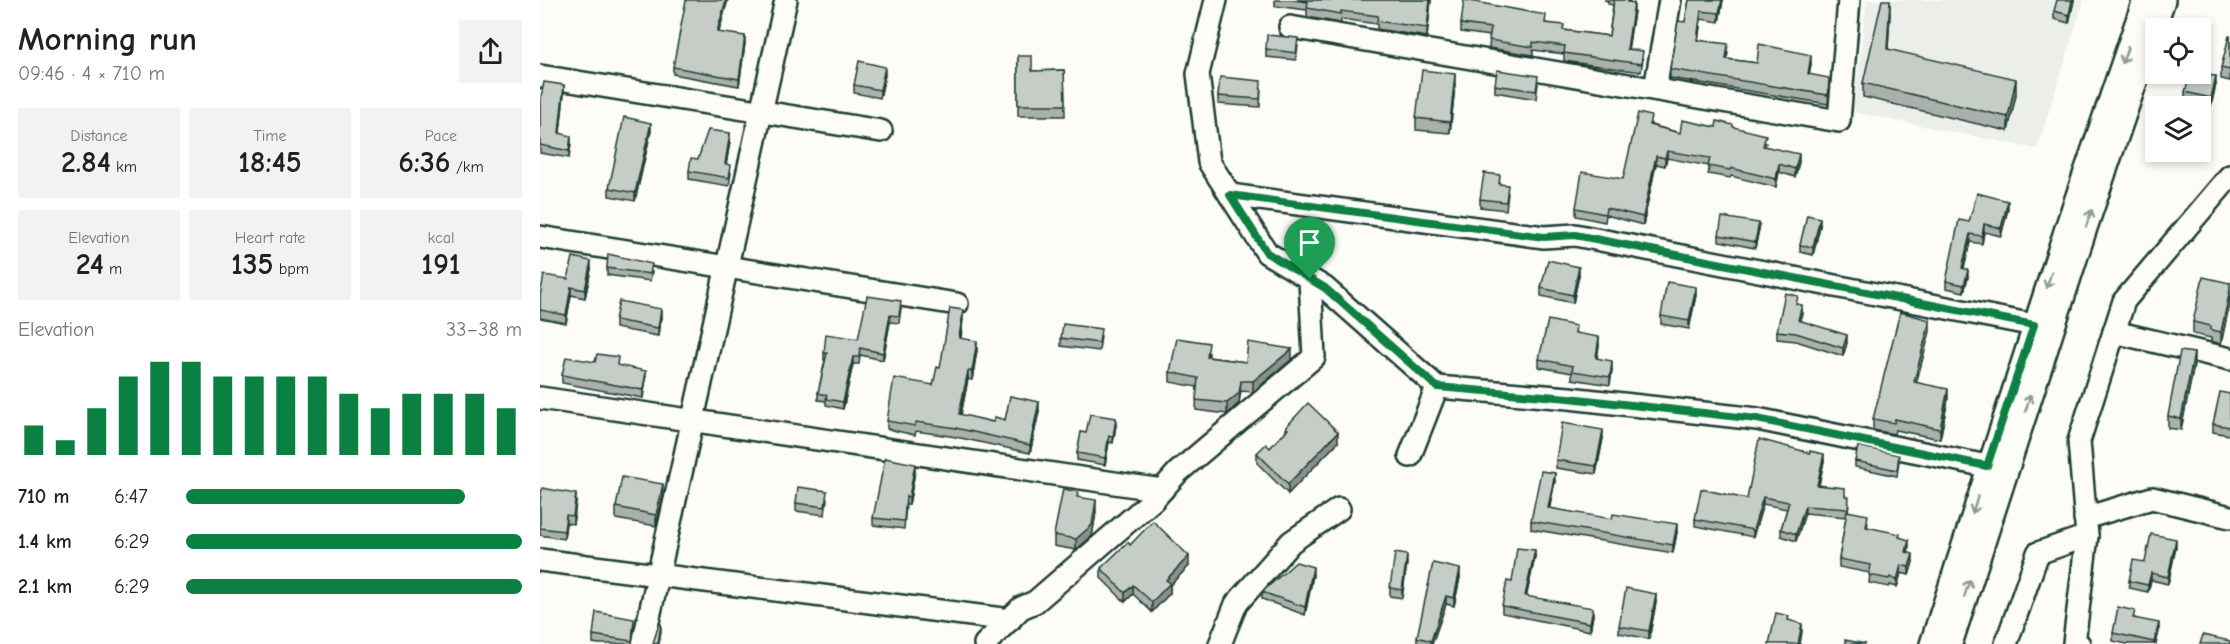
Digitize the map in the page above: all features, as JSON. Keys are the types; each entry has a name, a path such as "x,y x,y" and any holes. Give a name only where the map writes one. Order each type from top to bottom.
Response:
{"street":[{"path":"643,644 786,0"},
{"path":"1216,0 1198,74 1209,162 1267,253 1310,279 1359,315 1437,387 1569,398 1757,419 1987,466"},
{"path":"1655,89 1670,0"},
{"path":"1290,27 1839,121 1849,0"},
{"path":"1931,644 1987,466 2144,0"},
{"path":"1951,644 2078,250 2164,0"},
{"path":"540,76 881,132"},
{"path":"2079,644 2074,643 2086,527 2079,441 2124,301 2230,176"},
{"path":"1230,195 1544,237 1575,235 2034,325"},
{"path":"540,237 957,304"},
{"path":"985,644 1021,609 1035,602 1162,490 1178,472 1314,357 1310,279"},
{"path":"2114,332 2230,359"},
{"path":"1410,456 1437,387"},
{"path":"540,398 1162,490"},
{"path":"2006,644 2038,553 2086,527 2152,498 2230,517"},
{"path":"1220,644 1236,604 1292,542 1339,509"},
{"path":"540,560 1010,620"}],"shaded area":[{"path":"1867,0 2084,0 2037,149 1853,112"}],"building":[{"path":"686,0 726,0 717,32 745,36 739,79 673,67"},
{"path":"1294,0 1430,0 1427,28 1377,21 1378,16 1341,11 1341,14 1307,8 1308,2"},
{"path":"1464,0 1546,15 1545,23 1564,25 1563,30 1609,36 1614,0 1629,0 1628,2 1634,3 1627,49 1643,51 1641,64 1564,53 1565,46 1533,42 1533,47 1489,40 1491,28 1461,24"},
{"path":"1689,0 1722,0 1719,13 1701,11 1697,40 1728,44 1726,59 1757,63 1759,44 1811,55 1808,74 1829,78 1828,95 1670,69 1678,21 1685,22"},
{"path":"1882,0 1890,0 1887,49 2016,79 2008,117 1863,83"},
{"path":"2057,0 2072,0 2069,15 2054,11"},
{"path":"1267,35 1298,38 1296,53 1266,49"},
{"path":"2230,36 2230,70 2221,68"},
{"path":"1018,56 1032,56 1032,71 1064,70 1065,105 1018,105"},
{"path":"859,61 885,67 880,90 854,85"},
{"path":"1422,70 1455,74 1450,122 1416,118"},
{"path":"1497,70 1538,76 1536,91 1495,85"},
{"path":"2211,76 2216,76 2211,98 2211,96 2185,92 2187,84 2211,84"},
{"path":"1220,77 1261,81 1260,99 1218,96"},
{"path":"544,82 564,85 559,133 571,136 569,151 540,145 540,102"},
{"path":"1638,113 1651,116 1649,125 1680,133 1682,120 1716,127 1717,121 1766,135 1763,146 1799,154 1795,169 1779,164 1776,179 1731,168 1730,170 1708,166 1710,158 1667,151 1665,158 1656,156 1643,217 1606,208 1605,214 1576,208 1582,172 1623,179"},
{"path":"624,117 651,123 635,193 609,188"},
{"path":"708,130 730,133 725,164 731,165 729,178 689,171 691,158 698,159"},
{"path":"1484,173 1500,175 1499,184 1508,185 1506,202 1480,199"},
{"path":"1977,193 2008,201 2001,228 1984,224 1982,236 1970,234 1962,268 1968,270 1964,285 1946,281 1959,220 1969,222"},
{"path":"1807,215 1820,218 1813,247 1800,245"},
{"path":"1722,217 1759,223 1755,242 1719,235"},
{"path":"608,254 652,264 650,274 607,268"},
{"path":"573,257 591,261 585,290 571,287 566,315 540,310 544,275 568,279"},
{"path":"1548,260 1579,267 1573,295 1541,288"},
{"path":"2203,277 2230,283 2221,332 2211,330 2211,326 2193,322"},
{"path":"1667,282 1696,287 1689,321 1661,316"},
{"path":"1785,293 1798,296 1796,304 1802,305 1798,320 1847,335 1843,348 1796,333 1777,331"},
{"path":"867,296 901,301 899,316 890,315 883,353 860,348 859,357 853,357 843,402 826,399 827,395 818,393 827,353 824,353 826,334 858,339"},
{"path":"619,301 661,309 658,328 615,320"},
{"path":"950,308 963,310 959,338 977,341 972,371 968,371 959,414 993,422 995,417 1005,420 1010,396 1039,402 1030,445 956,428 916,422 915,426 887,421 894,378 933,385 937,367 940,368"},
{"path":"1900,312 1930,320 1914,382 1948,389 1940,429 1895,419 1894,423 1873,419"},
{"path":"1548,320 1576,326 1575,333 1599,337 1596,358 1612,361 1610,377 1572,371 1573,366 1539,359"},
{"path":"1063,324 1101,329 1099,343 1061,338"},
{"path":"1177,338 1209,343 1207,357 1246,362 1248,342 1292,349 1253,381 1241,381 1239,393 1227,403 1196,400 1198,378 1170,372"},
{"path":"2180,351 2194,353 2181,419 2168,416"},
{"path":"597,354 618,357 617,365 646,371 643,390 562,375 566,357 595,362"},
{"path":"2220,392 2230,394 2230,427 2213,424"},
{"path":"1308,403 1338,432 1288,484 1257,453 1266,444 1270,448"},
{"path":"1090,414 1116,418 1113,437 1109,436 1105,458 1077,453 1081,432 1086,433"},
{"path":"1562,423 1603,430 1596,466 1556,460"},
{"path":"1759,439 1810,453 1810,451 1824,454 1817,485 1845,488 1845,496 1849,497 1848,509 1805,506 1796,534 1781,529 1789,502 1763,497 1753,530 1695,519 1701,489 1747,499"},
{"path":"1858,446 1899,455 1897,470 1855,461"},
{"path":"885,458 915,464 909,497 906,496 904,521 873,518"},
{"path":"1541,471 1555,473 1548,508 1612,519 1613,514 1677,524 1673,545 1531,521"},
{"path":"622,477 663,484 656,515 616,507"},
{"path":"798,487 827,491 825,507 796,503"},
{"path":"542,488 576,494 573,516 566,515 564,531 540,528"},
{"path":"1063,489 1078,492 1077,497 1096,500 1092,525 1076,539 1054,535"},
{"path":"1847,511 1868,515 1866,527 1900,534 1899,537 1909,540 1906,552 1913,554 1909,567 1901,565 1897,580 1869,575 1871,565 1839,559"},
{"path":"1153,521 1189,556 1166,580 1170,583 1152,602 1133,585 1125,593 1101,568 1128,542 1130,545"},
{"path":"2151,534 2176,539 2168,577 2151,573 2148,585 2129,581 2133,560 2145,562"},
{"path":"1517,548 1535,550 1525,596 1593,608 1590,623 1502,606 1507,581 1512,582"},
{"path":"1395,553 1407,555 1402,590 1390,588"},
{"path":"1296,562 1313,567 1305,607 1262,592"},
{"path":"1433,563 1460,569 1454,598 1446,596 1431,641 1417,637"},
{"path":"1626,588 1656,594 1649,631 1619,626"},
{"path":"2118,607 2135,611 2133,618 2159,623 2154,642 2113,633"},
{"path":"596,612 634,619 632,641 593,635"},
{"path":"1776,613 1789,616 1788,620 1802,624 1798,644 1769,644"},
{"path":"659,624 661,624 658,644 653,643"},
{"path":"2203,635 2230,641 2230,644 2200,644"},
{"path":"1845,640 1866,644 1845,644"}],"route":[{"path":"1230,195 1544,237 1575,235 2034,325 1987,466 1757,419 1569,398 1437,387 1359,315 1310,279 1267,253 1230,195"}]}
